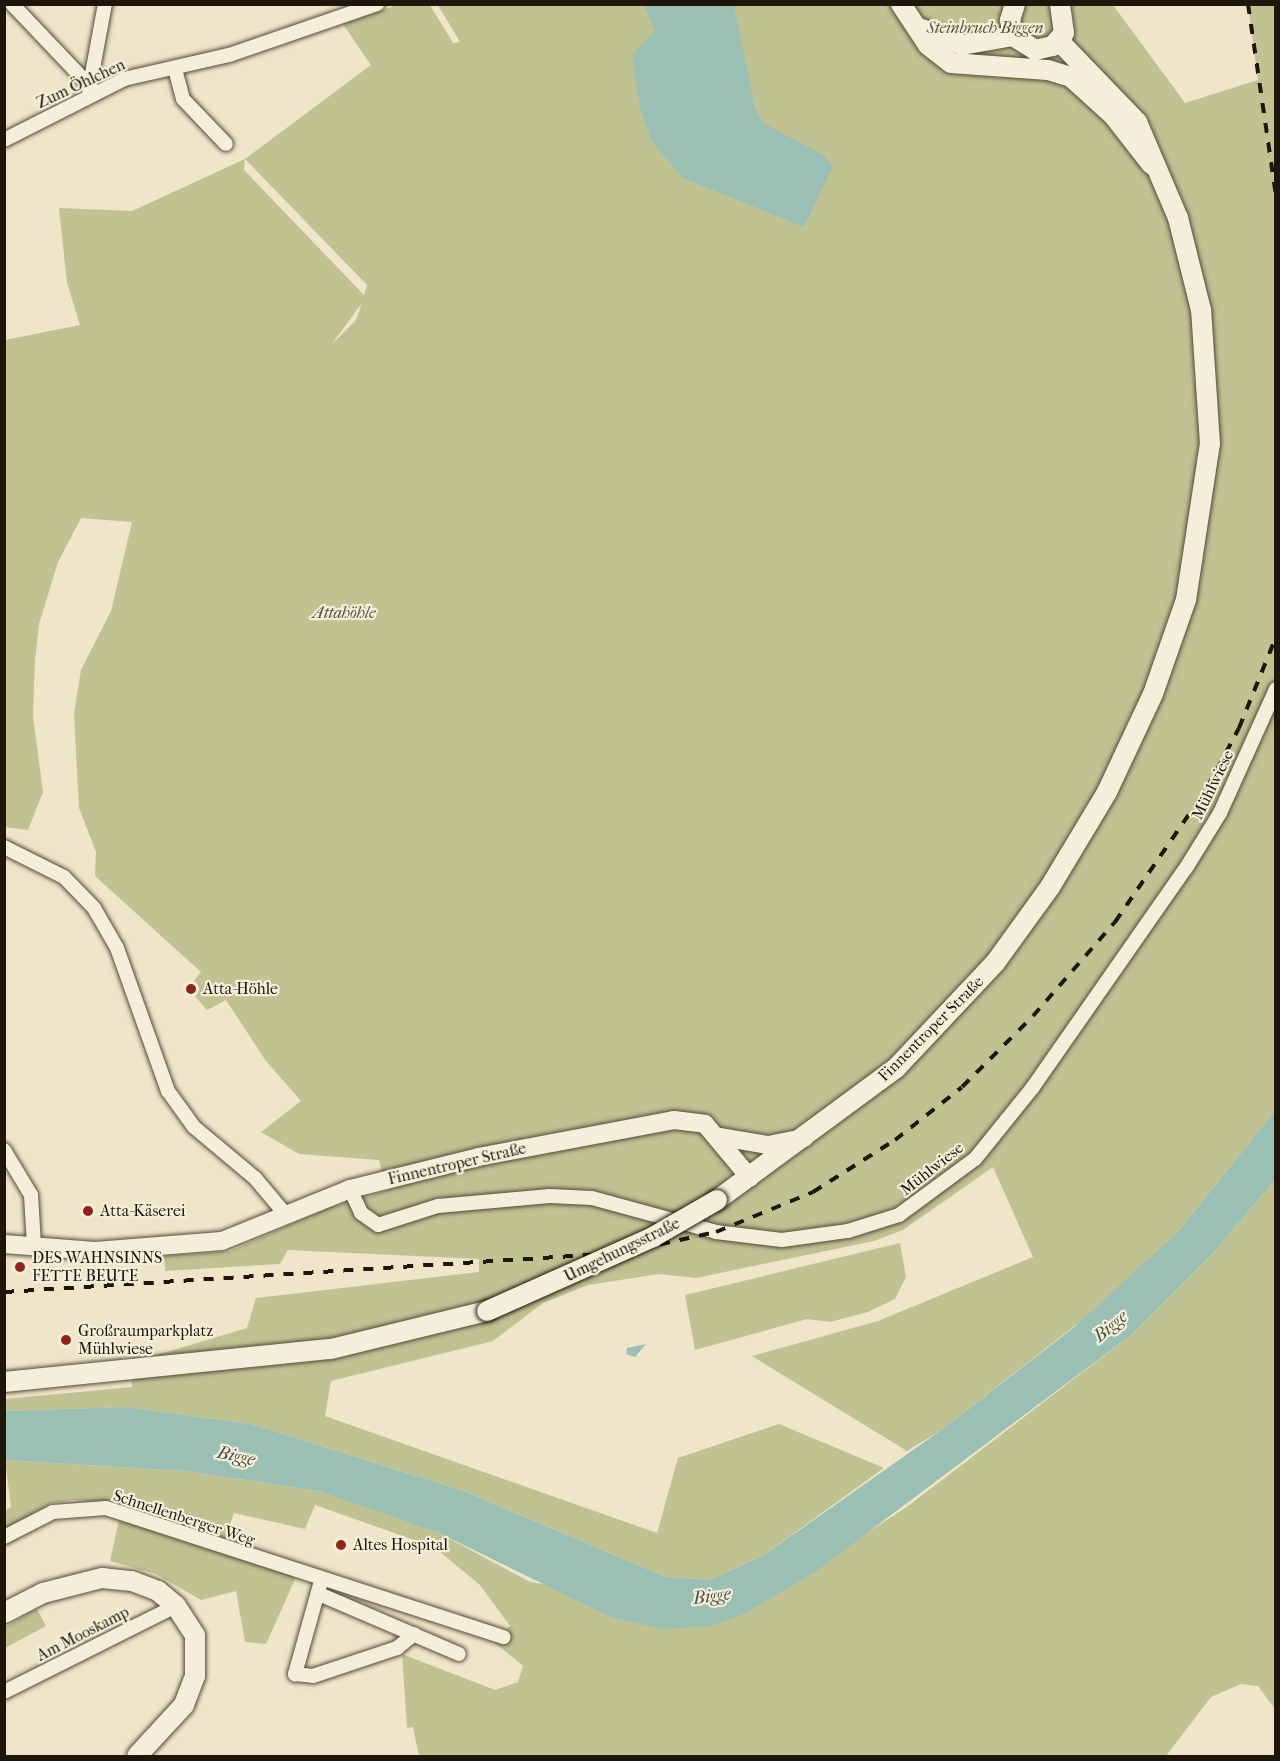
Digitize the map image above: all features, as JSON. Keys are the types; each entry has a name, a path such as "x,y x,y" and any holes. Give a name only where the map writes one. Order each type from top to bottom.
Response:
{"main road":[{"path":"901,4 928,45 951,63 1048,70 1071,77 1113,115 1163,176"},
{"path":"1015,4 1010,20 1014,36 1035,50 1059,41 1066,26 1060,4"},
{"path":"913,21 928,34 962,45 1014,36"},
{"name":"Finnentroper Straße","path":"750,1178 896,1068 1002,954 1079,841 1157,684 1198,548 1211,412 1201,310 1163,176 1137,122 1059,41"},
{"name":"Umgehungsstraße","path":"4,1382 331,1349 487,1311 653,1237 750,1178"},
{"path":"4,1613 43,1593 102,1578 132,1581 176,1606 195,1635 195,1676 184,1705 137,1756"}],"street":[{"path":"12,4 89,90"},
{"path":"89,90 105,4"},
{"name":"Zum Öhlchen","path":"4,140 89,90 124,79 175,69 377,4"},
{"path":"175,69 183,99 226,144"},
{"name":"Mühlwiese","path":"350,1189 361,1213 378,1225 438,1206 550,1196 592,1198 716,1232 782,1240 848,1231 899,1215 975,1159 1033,1087 1192,859 1220,813 1275,689"},
{"path":"4,847 64,877 94,908 117,948 168,1091 194,1127 255,1178 286,1215"},
{"name":"Finnentroper Straße","path":"4,1244 95,1251 198,1245 246,1234 350,1189 478,1157 658,1122 688,1120 721,1137 750,1178"},
{"path":"721,1137 768,1145 805,1138"},
{"path":"4,1150 26,1184 34,1207 34,1246"},
{"path":"4,1165 26,1184"},
{"name":"Schnellenberger Weg","path":"4,1537 53,1512 106,1508 320,1588 459,1654"},
{"path":"320,1588 295,1663 295,1674 303,1678 397,1648 414,1634"},
{"name":"Schnellenberger Weg","path":"320,1588 504,1637"},
{"name":"Am Mooskamp","path":"4,1692 176,1606"}],"green space":[{"path":"397,5 430,5 453,43 460,42 438,5 1113,5 1185,103 1258,80 1248,5 1275,5 1275,1111 1176,1234 1104,1303 940,1431 907,1451 752,1356 878,1321 1033,1257 993,1167 903,1230 874,1241 696,1278 659,1274 588,1285 543,1303 493,1341 331,1381 325,1416 657,1533 678,1458 779,1424 884,1468 764,1555 710,1580 666,1577 461,1490 251,1424 126,1407 5,1411 5,1399 132,1387 130,1363 247,1328 256,1298 479,1272 479,1259 288,1250 280,1264 165,1271 164,1256 230,1251 328,1208 386,1191 379,1160 299,1154 261,1132 301,1101 266,1061 226,1000 207,1010 188,988 201,972 95,876 96,852 79,808 74,714 81,670 111,611 132,522 81,518 58,562 39,624 35,660 33,716 43,792 28,830 5,827 5,340 80,325 67,283 59,208 132,211 245,159 371,65 343,24","holes":["245,159 367,285 364,295 244,170","362,303 356,320 331,345"]},
{"path":"1275,1180 1275,1709 1258,1686 1241,1684 1211,1697 1166,1756 419,1756 413,1727 407,1728 402,1654 495,1690 518,1682 523,1666 494,1642 510,1626 480,1585 434,1547 315,1505 305,1529 234,1513 224,1540 119,1504 74,1500 51,1503 5,1530 4,1511 11,1507 5,1460 185,1471 319,1491 379,1509 437,1532 530,1582 744,1614 908,1506 1131,1335 1214,1252"},
{"path":"900,1243 906,1277 895,1299 868,1312 830,1322 807,1319 695,1350 685,1295"},
{"path":"119,1520 296,1577 266,1644 245,1642 236,1591 201,1600 156,1574 110,1561"},
{"path":"37,1609 46,1626 5,1648 5,1627"}],"water":[{"path":"644,5 734,5 755,108 763,123 824,155 833,166 804,227 683,178 652,142 640,108 632,55 655,31"},
{"name":"Bigge","path":"1275,1111 1275,1180 1214,1252 1131,1335 815,1572 744,1614 710,1626 662,1629 611,1617 437,1532 319,1491 185,1471 5,1460 5,1411 126,1407 251,1424 461,1490 666,1577 710,1580 764,1555 940,1431 1072,1329 1176,1234"},
{"path":"646,1344 635,1357 626,1354 627,1348"}],"railway":[{"path":"1248,4 1276,197"},
{"path":"4,1292 621,1253 716,1232 813,1192 895,1140 962,1087 1033,1016 1115,922 1207,788 1239,728 1276,637"}],"place":[{"name":"Atta-Höhle","path":"191,989"},
{"name":"Atta-Käserei","path":"88,1211"},
{"name":"DES WAHNSINNS FETTE BEUTE","path":"20,1267"},
{"name":"Großraumparkplatz Mühlwiese","path":"66,1340"},
{"name":"Altes Hospital","path":"341,1545"}],"park label":[{"name":"Steinbruch Biggen","path":"985,28"},
{"name":"Attahöhle","path":"344,613"}]}
